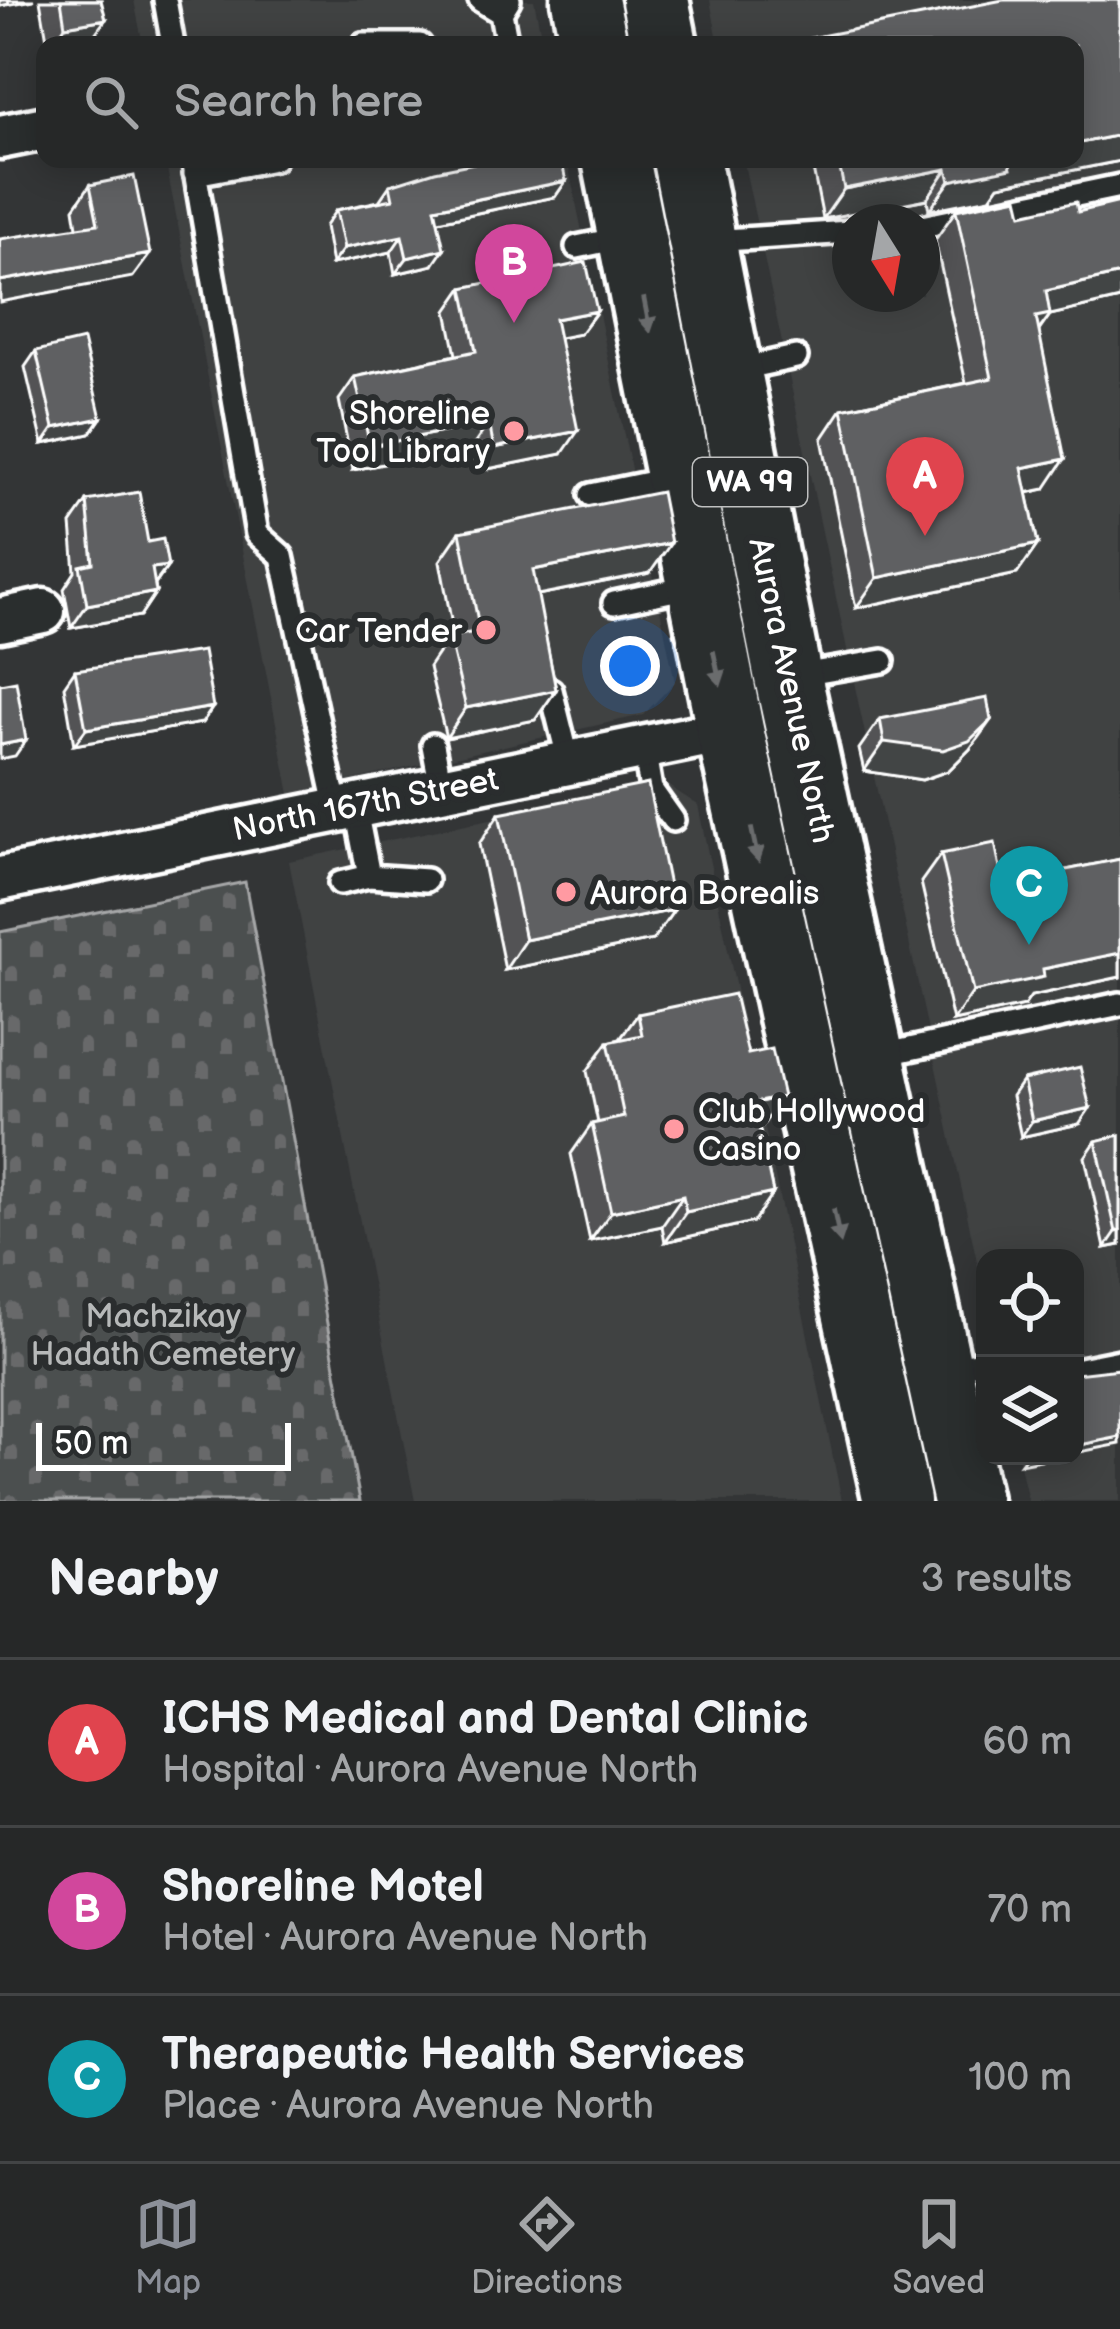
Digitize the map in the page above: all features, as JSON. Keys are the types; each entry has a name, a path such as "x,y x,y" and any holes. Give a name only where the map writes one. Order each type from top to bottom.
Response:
{"highway":[{"path":"585,0 592,36"},
{"name":"Aurora Avenue North","path":"615,168 604,241 679,476 897,1501"},
{"name":"Aurora Avenue North","path":"688,168 788,677 871,1058 958,1381 967,1501"}],"street":[{"path":"0,137 36,130"},
{"path":"0,620 43,611"},
{"name":"North 167th Street","path":"0,879 730,730"}],"lane":[{"path":"165,0 171,36"},
{"path":"480,0 503,4 507,36"},
{"path":"194,168 257,534 282,556 346,807 369,876"},
{"path":"940,222 1120,186"},
{"path":"703,241 832,233"},
{"path":"728,371 796,357"},
{"path":"591,495 679,476"},
{"path":"614,603 700,585"},
{"path":"788,677 883,661"},
{"path":"551,691 569,762"},
{"path":"433,745 441,788"},
{"path":"644,748 651,789 674,820"},
{"path":"340,883 369,876 426,880"},
{"path":"871,1058 1120,1004"},
{"path":"1084,1368 1120,1361"}],"shaded area":[{"path":"134,0 534,0 541,36 141,36"},
{"path":"710,0 1120,0 1120,1501 1028,1501 1020,1465 1084,1465 1084,1249 976,1249 976,1257 745,168 1084,168 1084,36 717,36"},
{"path":"167,168 569,168 675,682 643,715 290,794"},
{"path":"664,783 698,805 842,1501 415,1501 289,861"}],"green space":[{"name":"Machzikay Hadath Cemetery","path":"245,882 360,1501 0,1501 0,932"}],"building":[{"path":"61,0 101,0 106,19 65,26"},
{"path":"1003,0 1120,0 1120,135 1084,142 1084,36 821,36"},
{"path":"563,168 566,181 435,208 444,249 407,258 402,236 344,248 336,210 393,199 390,185 435,171"},
{"path":"840,168 1011,168 950,181 947,169 844,189"},
{"path":"134,176 150,254 0,281 0,239 98,224 90,185"},
{"path":"1018,197 1022,214 1076,202 1078,212 1120,202 1120,274 1046,291 1050,314 1036,317 1065,459 1022,468 1038,544 877,578 842,409 992,378 956,210"},
{"path":"586,262 597,311 555,319 578,431 494,448 489,423 370,446 355,377 476,351 463,288"},
{"path":"83,340 101,418 54,428 36,351"},
{"path":"139,492 148,542 163,539 168,566 152,568 156,592 87,605 80,566 93,563 87,501"},
{"path":"661,492 671,543 533,570 556,690 466,708 449,637 480,631 460,532"},
{"path":"203,651 213,707 86,729 75,670"},
{"path":"16,681 26,740 0,745 0,684"},
{"path":"987,698 991,720 969,741 943,750 884,742 880,719"},
{"name":"Aurora Borealis","path":"648,784 674,910 525,940 499,814"},
{"path":"995,843 1001,873 1020,869 1022,879 1120,859 1120,953 1043,969 1044,977 973,992 941,854"},
{"name":"Club Hollywood Casino","path":"734,994 748,1054 772,1049 783,1097 754,1103 773,1193 686,1212 683,1196 611,1212 592,1124 624,1117 608,1042 642,1035 638,1014"},
{"path":"1080,1067 1090,1108 1032,1121 1023,1080"},
{"path":"1120,1135 1120,1231 1116,1232 1096,1141"},
{"path":"1120,1369 1120,1437 1084,1444 1084,1373"}],"place":[{"name":"Shoreline Motel","path":"514,323"},
{"name":"Shoreline Tool Library","path":"514,431"},
{"name":"ICHS Medical and Dental Clinic","path":"925,536"},
{"name":"Car Tender","path":"486,630"},
{"name":"Aurora Borealis","path":"566,892"},
{"name":"Therapeutic Health Services","path":"1029,945"},
{"name":"Club Hollywood Casino","path":"674,1129"}]}
